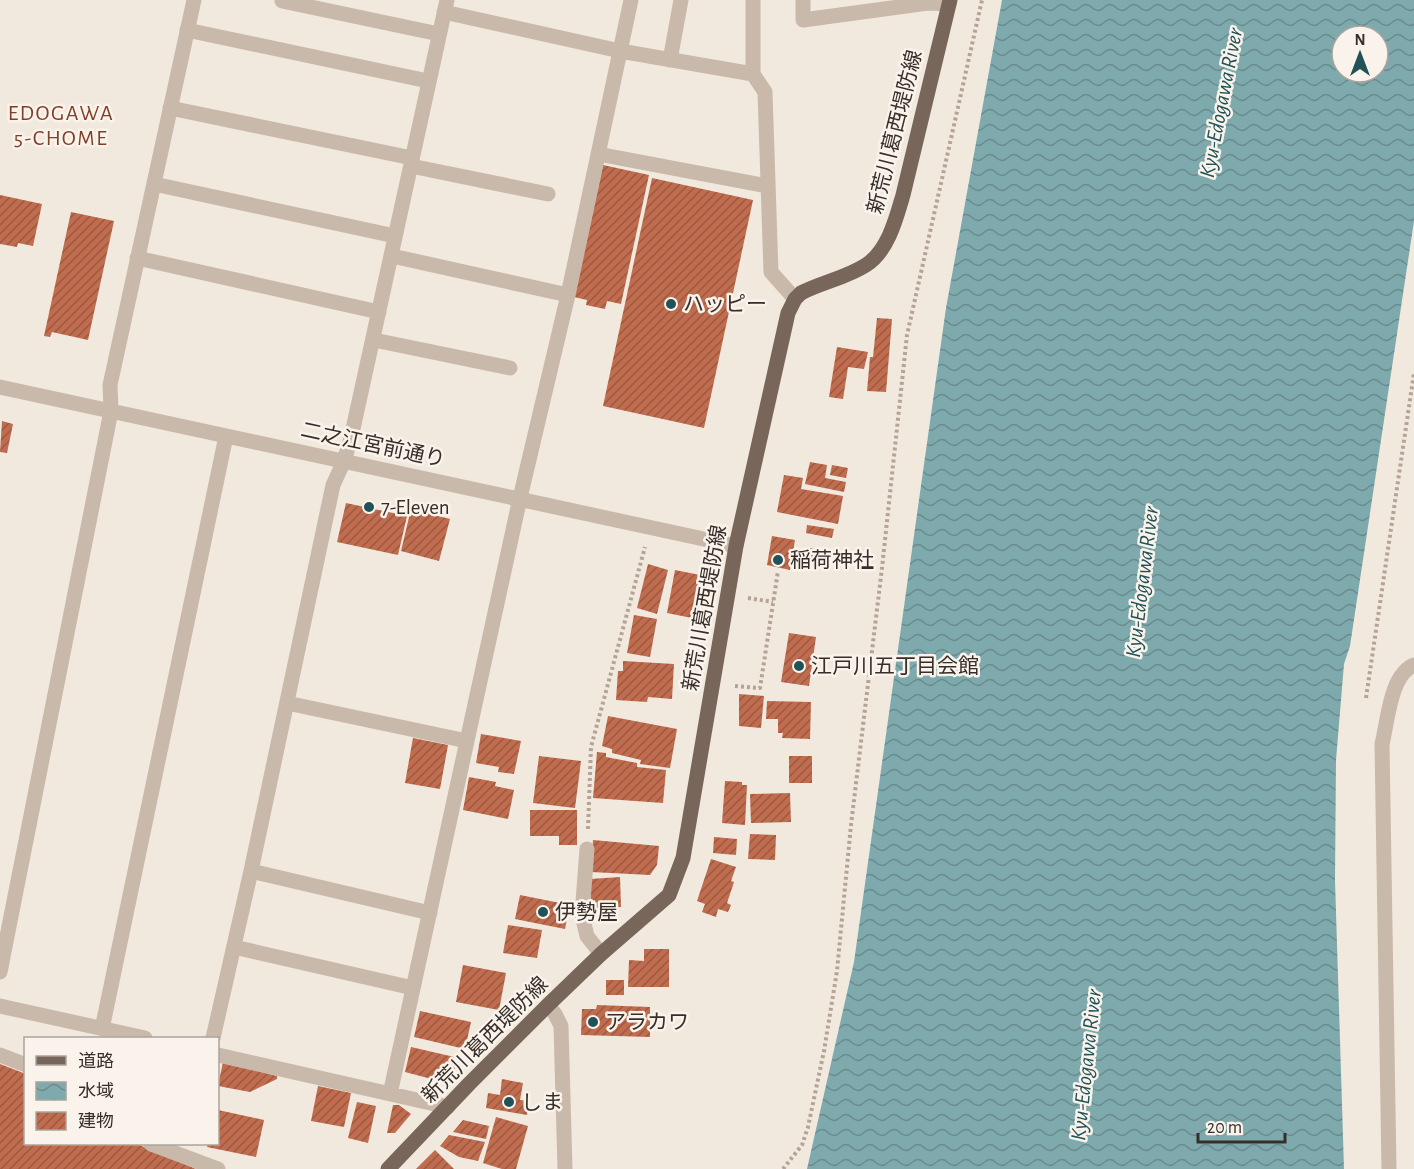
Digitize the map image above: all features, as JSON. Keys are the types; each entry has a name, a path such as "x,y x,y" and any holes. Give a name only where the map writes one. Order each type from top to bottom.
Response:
{"main road":[{"name":"新荒川葛西堤防線","path":"388,1169 548,1005 601,954 657,908 669,895 683,858 736,546 783,330 795,299 801,293 866,265 877,255 885,242 895,222 903,195 949,2"}],"street":[{"path":"0,972 111,411 110,385 194,0"},
{"path":"390,1094 520,498 568,295 631,0"},
{"path":"670,60 681,0"},
{"path":"753,0 753,74 765,92 771,272 795,299"},
{"path":"803,0 803,20 849,7 949,2"},
{"path":"282,1 439,34"},
{"path":"213,1037 333,485 344,461 374,340 446,6 620,51 753,74"},
{"path":"187,30 428,81"},
{"path":"170,108 548,194"},
{"path":"598,154 767,186"},
{"path":"154,184 395,236"},
{"path":"392,256 568,295"},
{"path":"137,258 379,312"},
{"path":"374,340 510,368"},
{"name":"二之江宮前通り","path":"0,387 736,546"},
{"path":"102,1029 226,436"},
{"path":"1389,1169 1382,744 1397,679 1414,665"},
{"path":"287,703 467,741"},
{"path":"587,853 582,915 587,936 601,954"},
{"path":"251,871 430,913"},
{"path":"234,947 413,988"},
{"path":"548,1005 561,1026 565,1169"},
{"path":"0,1006 140,1037"},
{"path":"0,1055 24,1064"},
{"path":"219,1055 448,1107"},
{"path":"156,1145 218,1169"},
{"path":"193,1159 196,1145"}],"path":[{"path":"783,1169 802,1146 824,1051 837,971 851,825 907,335 982,0"},
{"path":"587,853 591,747 650,528"},
{"path":"733,686 760,688 778,572"},
{"path":"748,598 773,602"}],"water":[{"name":"Kyu-Edogawa River","path":"1002,0 1414,0 1414,221 1350,646 1344,664 1336,760 1335,880 1344,1169 807,1169 854,962 946,308"}],"building":[{"path":"603,165 649,175 621,304 607,301 605,309 586,305 587,300 574,297"},
{"path":"652,178 753,200 704,428 603,406"},
{"path":"0,195 42,204 33,246 18,243 17,247 0,244"},
{"path":"71,212 114,221 88,340 52,332 50,337 44,336"},
{"path":"877,318 892,319 886,392 867,391"},
{"path":"837,347 868,352 864,369 848,367 843,399 829,397"},
{"path":"2,421 13,424 7,453 0,452"},
{"path":"810,462 827,465 825,478 846,482 844,492 805,484"},
{"path":"832,465 848,468 846,478 830,475"},
{"path":"784,475 803,478 801,489 843,496 838,524 777,512"},
{"path":"346,503 407,516 398,555 337,542"},
{"path":"411,509 450,519 439,561 401,551"},
{"path":"807,525 834,529 832,538 806,533"},
{"path":"772,536 795,540 790,570 767,565"},
{"path":"810,548 823,550 820,567 807,565"},
{"path":"648,564 668,570 657,614 637,608"},
{"path":"675,570 700,575 692,618 667,613"},
{"path":"634,615 657,619 650,657 627,653"},
{"path":"789,633 816,637 809,686 781,682"},
{"path":"623,661 674,664 672,699 648,697 647,702 616,700 618,671 623,671"},
{"path":"739,694 764,696 761,728 739,726"},
{"path":"767,701 811,702 810,739 782,738 783,733 778,733 778,719 766,719"},
{"path":"608,716 677,729 670,768 640,764 641,760 612,753 612,749 602,746"},
{"path":"481,734 521,741 514,774 498,772 499,767 476,763"},
{"path":"413,738 448,745 440,789 405,783"},
{"path":"597,752 606,753 606,757 637,763 637,767 666,770 663,803 593,798"},
{"path":"539,756 581,761 575,808 533,803"},
{"path":"789,756 812,756 812,783 789,783"},
{"path":"469,777 496,782 495,786 514,790 508,819 463,810"},
{"path":"725,781 742,782 742,785 747,785 745,825 722,823"},
{"path":"790,793 791,822 751,823 750,794"},
{"path":"530,810 577,810 577,845 559,845 559,836 530,836"},
{"path":"750,834 776,835 775,860 748,859"},
{"path":"714,837 737,839 736,855 713,853"},
{"path":"593,840 659,846 657,865 650,875 591,872"},
{"path":"711,859 736,867 727,903 731,905 728,912 718,909 716,917 702,912 705,904 697,901"},
{"path":"620,877 621,907 596,908 595,900 591,901 590,879"},
{"path":"520,895 565,904 564,909 569,909 565,929 515,919"},
{"path":"508,925 542,930 537,958 503,953"},
{"path":"644,949 669,949 669,987 628,987 629,960 644,961"},
{"path":"463,965 506,973 499,1010 456,1002"},
{"path":"606,980 624,980 624,995 606,995"},
{"path":"597,1005 650,1007 650,1037 581,1035 582,1009 596,1009"},
{"path":"420,1011 471,1022 465,1049 414,1037"},
{"path":"411,1047 463,1059 443,1082 405,1072"},
{"path":"223,1062 277,1076 277,1079 250,1092 219,1086"},
{"path":"0,1064 24,1073 24,1145 139,1145 196,1169 0,1169"},
{"path":"502,1079 523,1083 520,1100 529,1101 527,1115 486,1108 488,1093 500,1095"},
{"path":"318,1086 351,1093 344,1127 311,1121"},
{"path":"357,1102 376,1106 368,1143 348,1138"},
{"path":"393,1105 399,1105 411,1114 395,1133 387,1133"},
{"path":"219,1110 264,1120 256,1157 207,1147 208,1145 219,1145"},
{"path":"496,1117 528,1126 516,1169 502,1169 483,1163"},
{"path":"463,1120 489,1126 486,1139 453,1132"},
{"path":"449,1135 485,1142 478,1161 459,1157 440,1146"},
{"path":"435,1150 454,1169 416,1169"}],"place":[{"name":"ハッピー","path":"671,304"},
{"name":"7-Eleven","path":"369,507"},
{"name":"稲荷神社","path":"778,560"},
{"name":"江戸川五丁目会館","path":"799,666"},
{"name":"伊勢屋","path":"543,912"},
{"name":"アラカワ","path":"593,1022"},
{"name":"しま","path":"509,1102"}],"district":[{"name":"EDOGAWA 5-CHOME","path":"61,126"}]}
